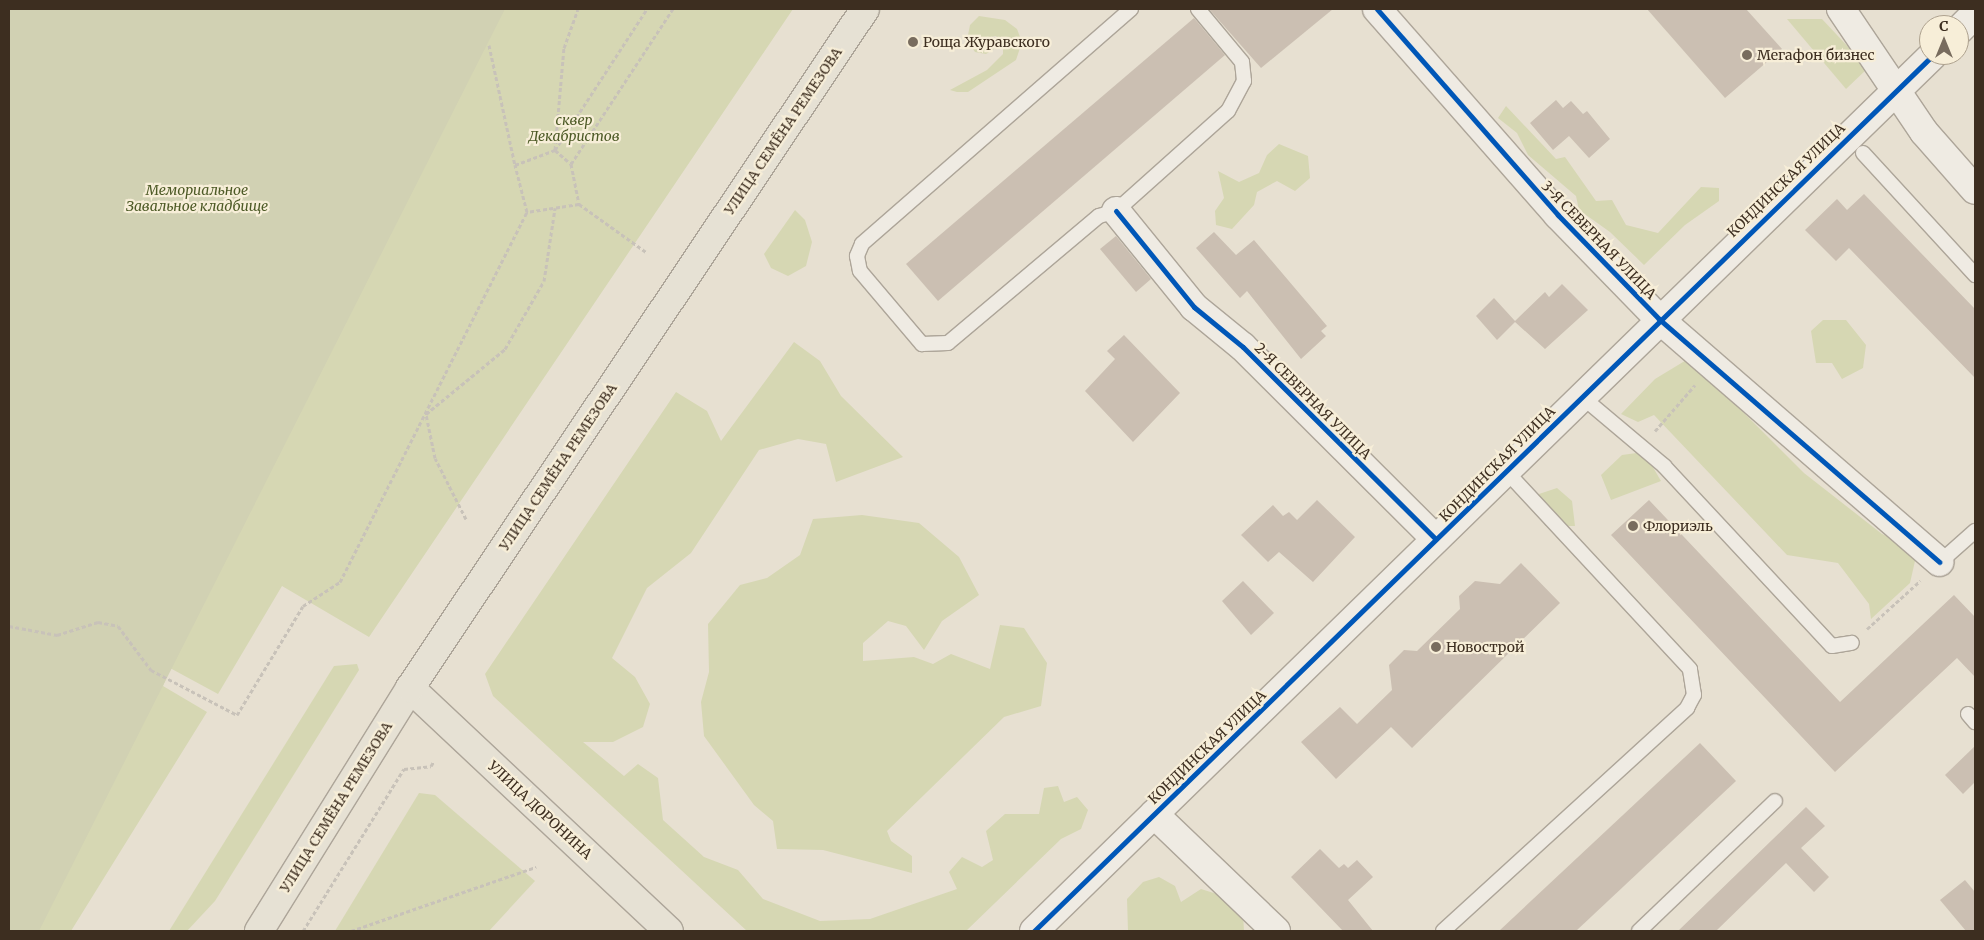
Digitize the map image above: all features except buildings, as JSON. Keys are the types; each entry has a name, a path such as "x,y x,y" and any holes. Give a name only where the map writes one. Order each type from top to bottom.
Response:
{"main road":[{"name":"УЛИЦА СЕМЁНА РЕМЕЗОВА","path":"258,931 410,688 865,9"},
{"name":"УЛИЦА ДОРОНИНА","path":"410,688 670,931"}],"street":[{"name":"3-Я СЕВЕРНАЯ УЛИЦА","path":"1377,9 1545,201 1659,319 1948,557"},
{"path":"1841,9 1898,89 1941,154 1975,190"},
{"name":"КОНДИНСКАЯ УЛИЦА","path":"1034,931 1506,471 1659,319 1923,65"},
{"name":"2-Я СЕВЕРНАЯ УЛИЦА","path":"1116,210 1194,307 1243,347 1436,539"},
{"path":"1154,814 1276,931"}],"lane":[{"path":"1131,9 862,244 857,256 860,271 922,344 934,347 948,342 1098,216 1116,210 1239,97 1244,81 1242,62 1198,9"},
{"path":"1863,153 1975,275"},
{"path":"1581,396 1642,446 1832,646 1852,643"},
{"path":"1443,931 1688,708 1694,695 1690,668 1506,471"},
{"path":"1948,557 1975,531"},
{"path":"1639,931 1776,800"}],"path":[{"path":"555,150 564,48 578,9"},
{"path":"515,165 555,150 647,9"},
{"path":"571,164 673,9"},
{"path":"9,626 57,635 98,622 118,626 151,670 237,715 303,606 340,582 527,212 489,45"},
{"path":"555,150 571,164 579,204 646,252"},
{"path":"527,212 579,204"},
{"path":"426,414 505,349 544,281 555,208"},
{"path":"1642,446 1714,364"},
{"path":"426,414 436,458 466,519"},
{"path":"1852,643 1948,557"},
{"path":"303,931 404,769 431,766 434,761"},
{"path":"351,931 536,867"}],"green space":[{"name":"Мемориальное Завальное кладбище","path":"9,9 793,9 369,637 282,586 218,694 170,668 163,686 207,712 71,931 9,931"},
{"name":"Мемориальное Завальное кладбище","path":"9,9 505,9 39,931 9,931"},
{"path":"979,16 1005,20 1017,29 1022,42 1016,60 968,92 950,90 987,70 1003,54 1003,43 996,36 984,38 994,49 986,54 975,52 967,40 970,25"},
{"path":"1787,19 1822,19 1868,68 1846,89"},
{"path":"1506,106 1556,159 1565,157 1596,201 1612,200 1626,225 1658,233 1701,187 1719,188 1719,201 1685,225 1644,265 1610,232 1579,210 1576,196 1528,155 1517,133 1498,118"},
{"path":"1279,144 1308,156 1310,178 1295,191 1277,181 1257,192 1254,205 1232,229 1216,225 1215,211 1224,198 1218,171 1239,182 1259,173 1267,155"},
{"path":"795,210 805,220 812,242 806,266 788,276 771,268 764,254"},
{"path":"1823,320 1846,320 1866,345 1863,368 1842,379 1832,363 1816,363 1811,331"},
{"path":"794,342 820,361 841,396 903,457 836,482 826,444 798,439 759,450 691,553 647,588 612,658 635,677 650,704 643,727 613,742 583,742 624,776 638,764 658,778 663,820 704,857 738,870 763,899 820,921 870,919 957,889 949,872 962,857 982,867 993,860 986,831 1005,814 1039,814 1044,788 1058,786 1064,802 1077,797 1088,810 1081,829 1061,839 966,931 747,931 493,696 485,674 676,392 707,411 721,441"},
{"path":"1688,359 1721,384 1738,407 1804,473 1882,534 1900,542 1915,561 1910,583 1871,619 1869,604 1838,563 1787,555 1654,415 1638,422 1621,414 1655,379"},
{"path":"1644,452 1661,481 1611,500 1601,475 1622,455"},
{"path":"1557,488 1572,501 1575,526 1545,526 1539,494"},
{"path":"862,515 919,523 959,557 979,595 942,621 924,650 906,626 888,621 863,643 863,661 914,657 933,664 951,654 990,669 1000,625 1024,628 1047,663 1041,706 1004,717 887,831 891,841 912,856 912,873 823,850 777,849 773,821 754,805 704,736 701,702 709,672 708,624 740,585 767,578 800,555 813,519"},
{"path":"357,664 359,670 215,901 187,931 169,931 334,666"},
{"path":"419,793 435,795 535,881 489,931 335,931"},
{"path":"1159,877 1175,886 1181,902 1201,889 1220,895 1243,914 1244,931 1128,931 1127,899 1143,882"}],"cycle path":[{"path":"1377,9 1558,215 1659,319 1940,562"},
{"path":"1034,931 1923,65"},
{"path":"1116,211 1194,307 1243,347 1436,539"}],"place":[{"name":"Роща Журавского","path":"913,42"},
{"name":"Мегафон бизнес","path":"1747,55"},
{"name":"Флориэль","path":"1633,526"},
{"name":"Новострой","path":"1436,647"}],"park label":[{"name":"сквер Декабристов","path":"574,128"}]}
